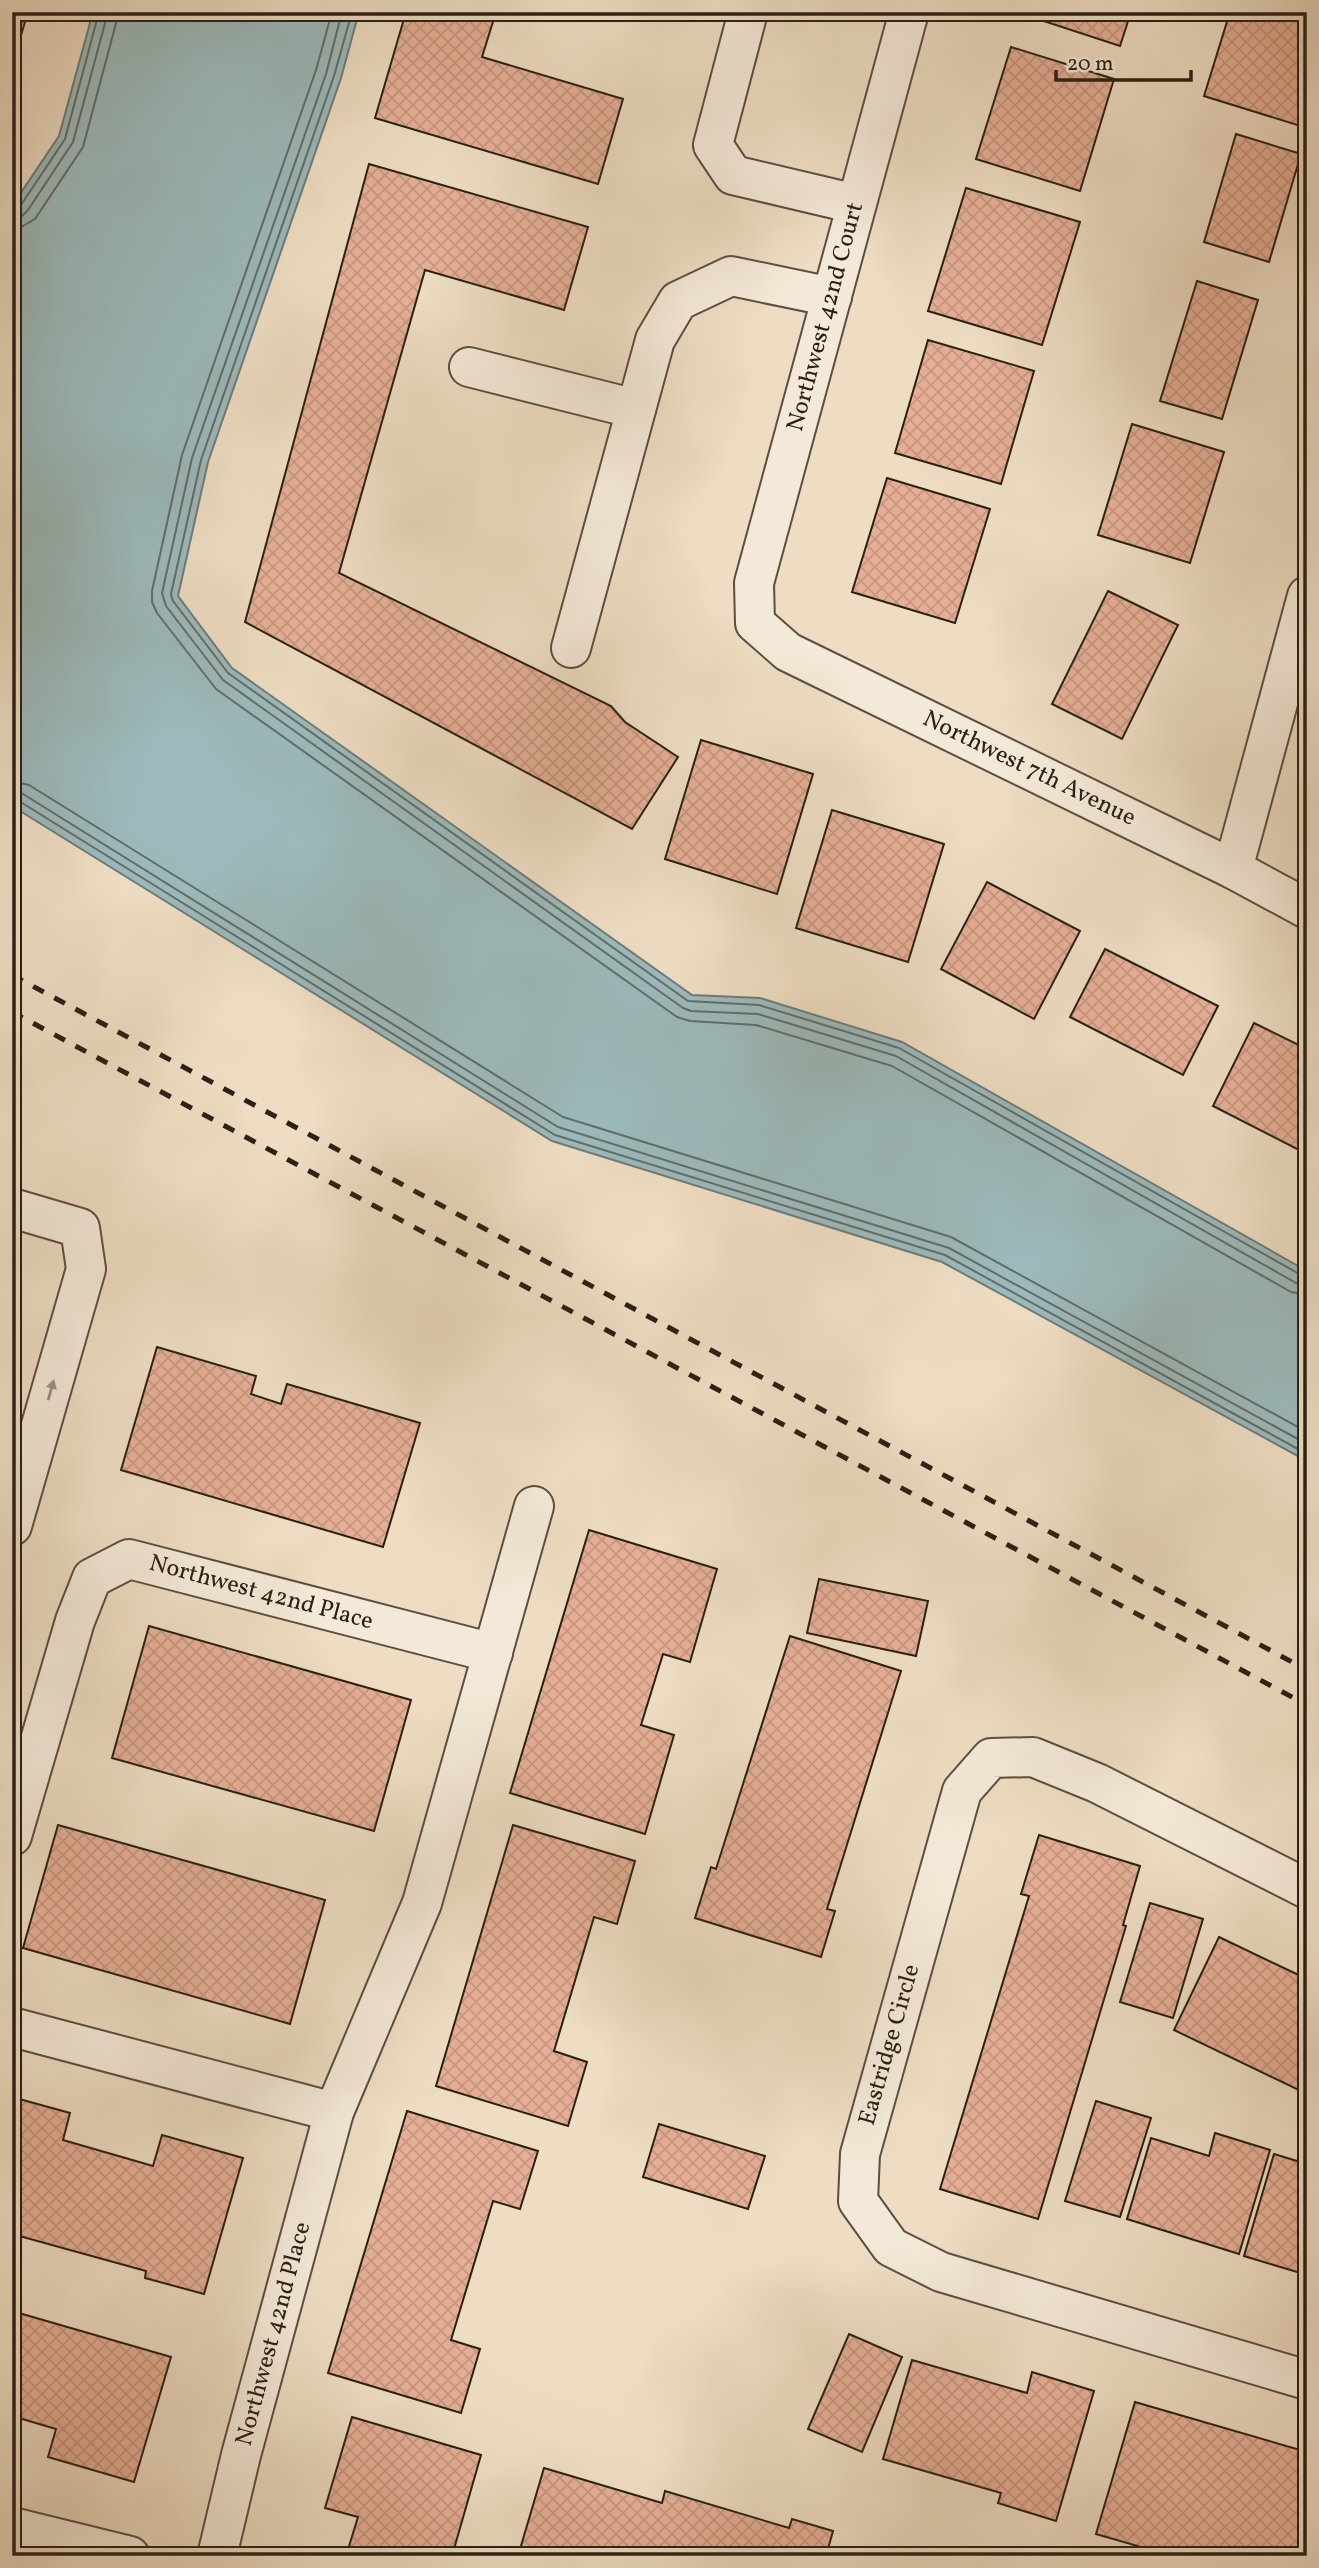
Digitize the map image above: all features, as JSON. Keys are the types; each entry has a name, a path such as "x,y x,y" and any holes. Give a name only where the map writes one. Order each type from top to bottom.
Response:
{"street":[{"path":"748,12 713,145 733,176 856,204"},
{"name":"Northwest 42nd Court","path":"755,624 754,583 909,12"},
{"path":"570,648 655,340 678,301 731,276 832,297"},
{"path":"469,367 636,409"},
{"path":"1233,869 1307,597"},
{"name":"Northwest 7th Avenue","path":"755,624 788,652 1233,869 1307,909"},
{"path":"12,1208 80,1228 86,1269 24,1448 12,1526"},
{"name":"Northwest 42nd Place","path":"217,2556 241,2455 334,2112 422,1903 534,1506"},
{"name":"Northwest 42nd Place","path":"12,1836 75,1621 92,1577 129,1559 493,1653"},
{"name":"Eastridge Circle","path":"1307,1889 1097,1783 1032,1757 991,1758 962,1791 860,2154 858,2201 891,2247 941,2272 1307,2380"},
{"path":"12,2027 334,2112"},
{"path":"12,2527 130,2556"}],"water":[{"path":"93,12 359,12 341,78 208,462 178,596 232,668 692,995 760,998 902,1042 1307,1271 1307,1461 942,1262 552,1141 12,806 12,206 59,136"}],"building":[{"path":"12,12 28,12 12,65"},
{"path":"406,12 496,12 482,57 623,99 598,184 375,118"},
{"path":"1016,12 1131,12 1120,46"},
{"path":"1230,12 1267,21 1270,12 1307,12 1307,128 1204,96"},
{"path":"1011,47 1114,79 1080,191 976,159"},
{"path":"1236,134 1301,154 1269,262 1204,242"},
{"path":"369,164 588,227 564,310 425,270 339,573 611,706 625,722 678,757 632,829 245,622"},
{"path":"966,188 1080,222 1042,345 928,311"},
{"path":"1197,281 1258,300 1222,419 1160,401"},
{"path":"928,340 1034,371 1001,484 895,453"},
{"path":"1132,424 1224,452 1190,563 1098,535"},
{"path":"887,478 990,509 955,623 852,592"},
{"path":"1108,591 1178,625 1122,739 1052,704"},
{"path":"701,740 813,774 777,894 665,859"},
{"path":"832,810 944,844 908,962 796,928"},
{"path":"987,882 1080,931 1034,1019 941,969"},
{"path":"1105,949 1218,1006 1183,1075 1070,1017"},
{"path":"1254,1023 1307,1049 1307,1154 1213,1106"},
{"path":"157,1347 256,1376 251,1394 281,1404 287,1384 420,1423 383,1547 121,1470"},
{"path":"589,1530 717,1569 690,1662 663,1654 641,1725 674,1735 645,1834 510,1793"},
{"path":"819,1579 928,1601 916,1656 807,1633"},
{"path":"149,1626 411,1700 374,1831 112,1758"},
{"path":"790,1636 901,1671 827,1909 835,1911 821,1957 695,1918 711,1867 716,1869"},
{"path":"58,1825 325,1900 290,2024 23,1948"},
{"path":"513,1825 635,1861 617,1924 594,1917 554,2051 587,2062 568,2126 436,2086"},
{"path":"1039,1835 1140,1866 1123,1925 1126,1926 1038,2219 940,2189 1029,1896 1021,1894"},
{"path":"1150,1903 1203,1919 1173,2018 1120,2002"},
{"path":"1219,1937 1307,1979 1307,2094 1174,2030"},
{"path":"12,2097 70,2113 63,2140 153,2166 162,2135 243,2158 204,2294 145,2278 146,2271 12,2234"},
{"path":"1096,2101 1151,2118 1120,2217 1065,2201"},
{"path":"407,2111 538,2151 520,2209 493,2201 451,2340 480,2349 461,2413 328,2373"},
{"path":"659,2124 765,2156 748,2209 643,2177"},
{"path":"1215,2133 1270,2150 1239,2254 1127,2219 1151,2138 1209,2156"},
{"path":"1274,2154 1307,2164 1307,2275 1244,2256"},
{"path":"12,2311 171,2357 134,2482 48,2457 56,2429 12,2416"},
{"path":"849,2334 902,2357 862,2452 808,2429"},
{"path":"912,2360 1027,2393 1032,2372 1094,2391 1056,2521 998,2503 1001,2493 883,2459"},
{"path":"1135,2402 1307,2452 1307,2556 1172,2556 1096,2534"},
{"path":"352,2417 481,2455 452,2556 346,2556 358,2517 325,2508"},
{"path":"544,2468 662,2503 665,2491 789,2528 792,2519 833,2531 826,2556 518,2556"}],"railway":[{"path":"12,975 1307,1670"},
{"path":"12,1012 1307,1705"}]}
